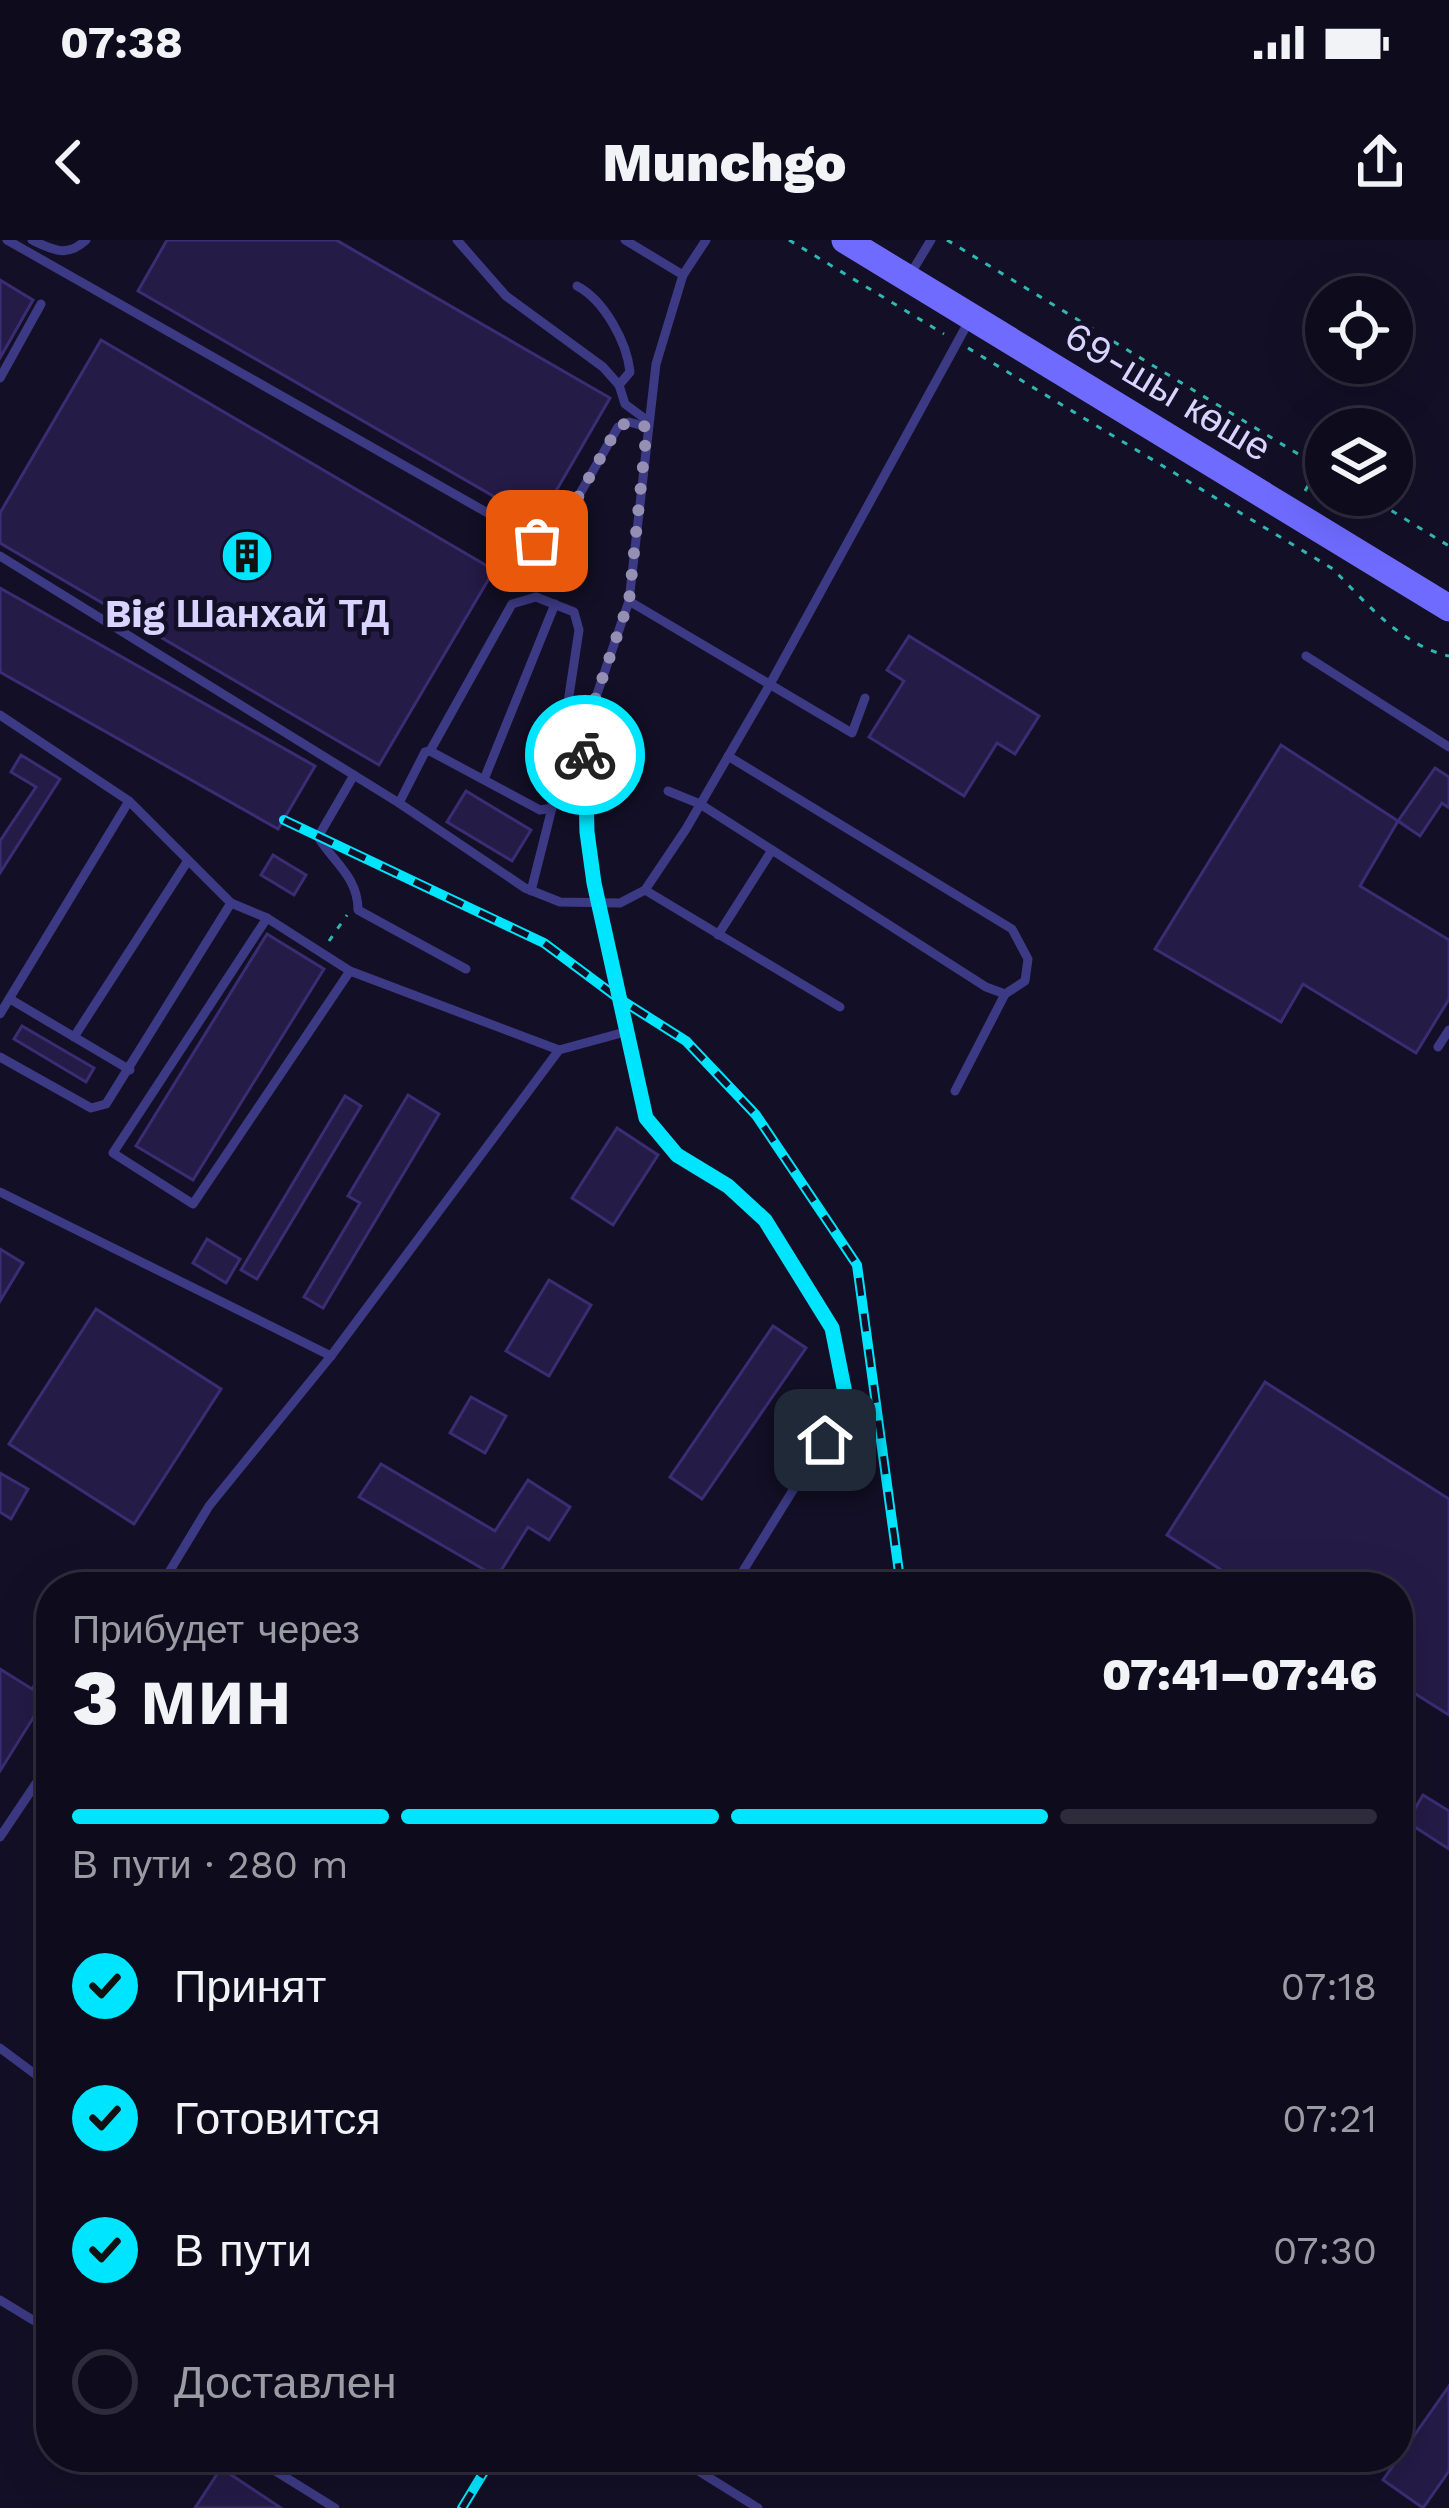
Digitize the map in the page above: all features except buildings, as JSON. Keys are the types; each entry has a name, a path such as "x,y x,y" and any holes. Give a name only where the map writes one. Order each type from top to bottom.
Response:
{"main road":[{"name":"69-шы көше","path":"845,240 1444,598"}],"lane":[{"path":"7,240 537,541 558,532 618,427 629,422 648,424"},
{"path":"32,240 61,253 86,240"},
{"path":"457,240 506,296 585,351 648,424"},
{"path":"625,240 683,275"},
{"path":"706,240 683,275 656,364 629,601 587,723 584,796 598,906 646,1118 677,1155 728,1186 765,1220 832,1328 841,1368 847,1403 743,1572"},
{"path":"908,278 931,240"},
{"path":"577,286 593,294 628,356 630,372 619,385"},
{"path":"0,379 41,304"},
{"path":"0,556 399,803 531,891 560,902 620,903 646,890 700,804 972,316"},
{"path":"399,803 512,604 536,597 574,612 579,630 552,808 531,891"},
{"path":"629,601 852,733 866,698"},
{"path":"485,777 555,604"},
{"path":"1306,656 1449,748"},
{"path":"0,715 129,801 231,903 268,918 350,971 559,1050 625,1032"},
{"path":"430,751 540,810 552,808"},
{"path":"728,756 1012,929 1021,942 1029,965 1024,981 1005,994 955,1091"},
{"path":"354,775 318,837 348,873 358,893 358,910 466,969"},
{"path":"668,791 700,804 986,987 1005,994"},
{"path":"0,1014 129,801"},
{"path":"718,935 772,850"},
{"path":"74,1037 187,862"},
{"path":"646,890 840,1007"},
{"path":"0,1057 91,1108 106,1104 231,903"},
{"path":"268,918 113,1153 182,1198 193,1204 350,971"},
{"path":"10,999 130,1070"},
{"path":"1438,1047 1449,1030"},
{"path":"169,1572 209,1505 331,1356 559,1050"},
{"path":"0,1192 331,1356"},
{"path":"0,1837 36,1783"},
{"path":"0,2048 36,2075"},
{"path":"0,2300 36,2323"},
{"path":"277,2472 334,2508"},
{"path":"700,2472 758,2508"}],"path":[{"path":"789,240 1334,569 1380,618 1449,656"},
{"path":"946,240 1305,458"},
{"path":"1400,516 1449,546"},
{"path":"555,604 566,583 558,532"},
{"path":"322,953 344,916 358,910"}],"railway":[{"path":"284,820 544,943 686,1041 756,1115 857,1265 899,1572"},
{"path":"462,2508 484,2472"}],"way so far":[{"path":"537,541 558,532 618,427 629,422 647,427 629,601 587,723 585,755"}],"place":[{"name":"Big Шанхай ТД","path":"247,556"}],"route":[{"path":"585,755 594,883 646,1118 677,1155 728,1186 765,1220 802,1274 832,1328 847,1403 825,1440"}]}
